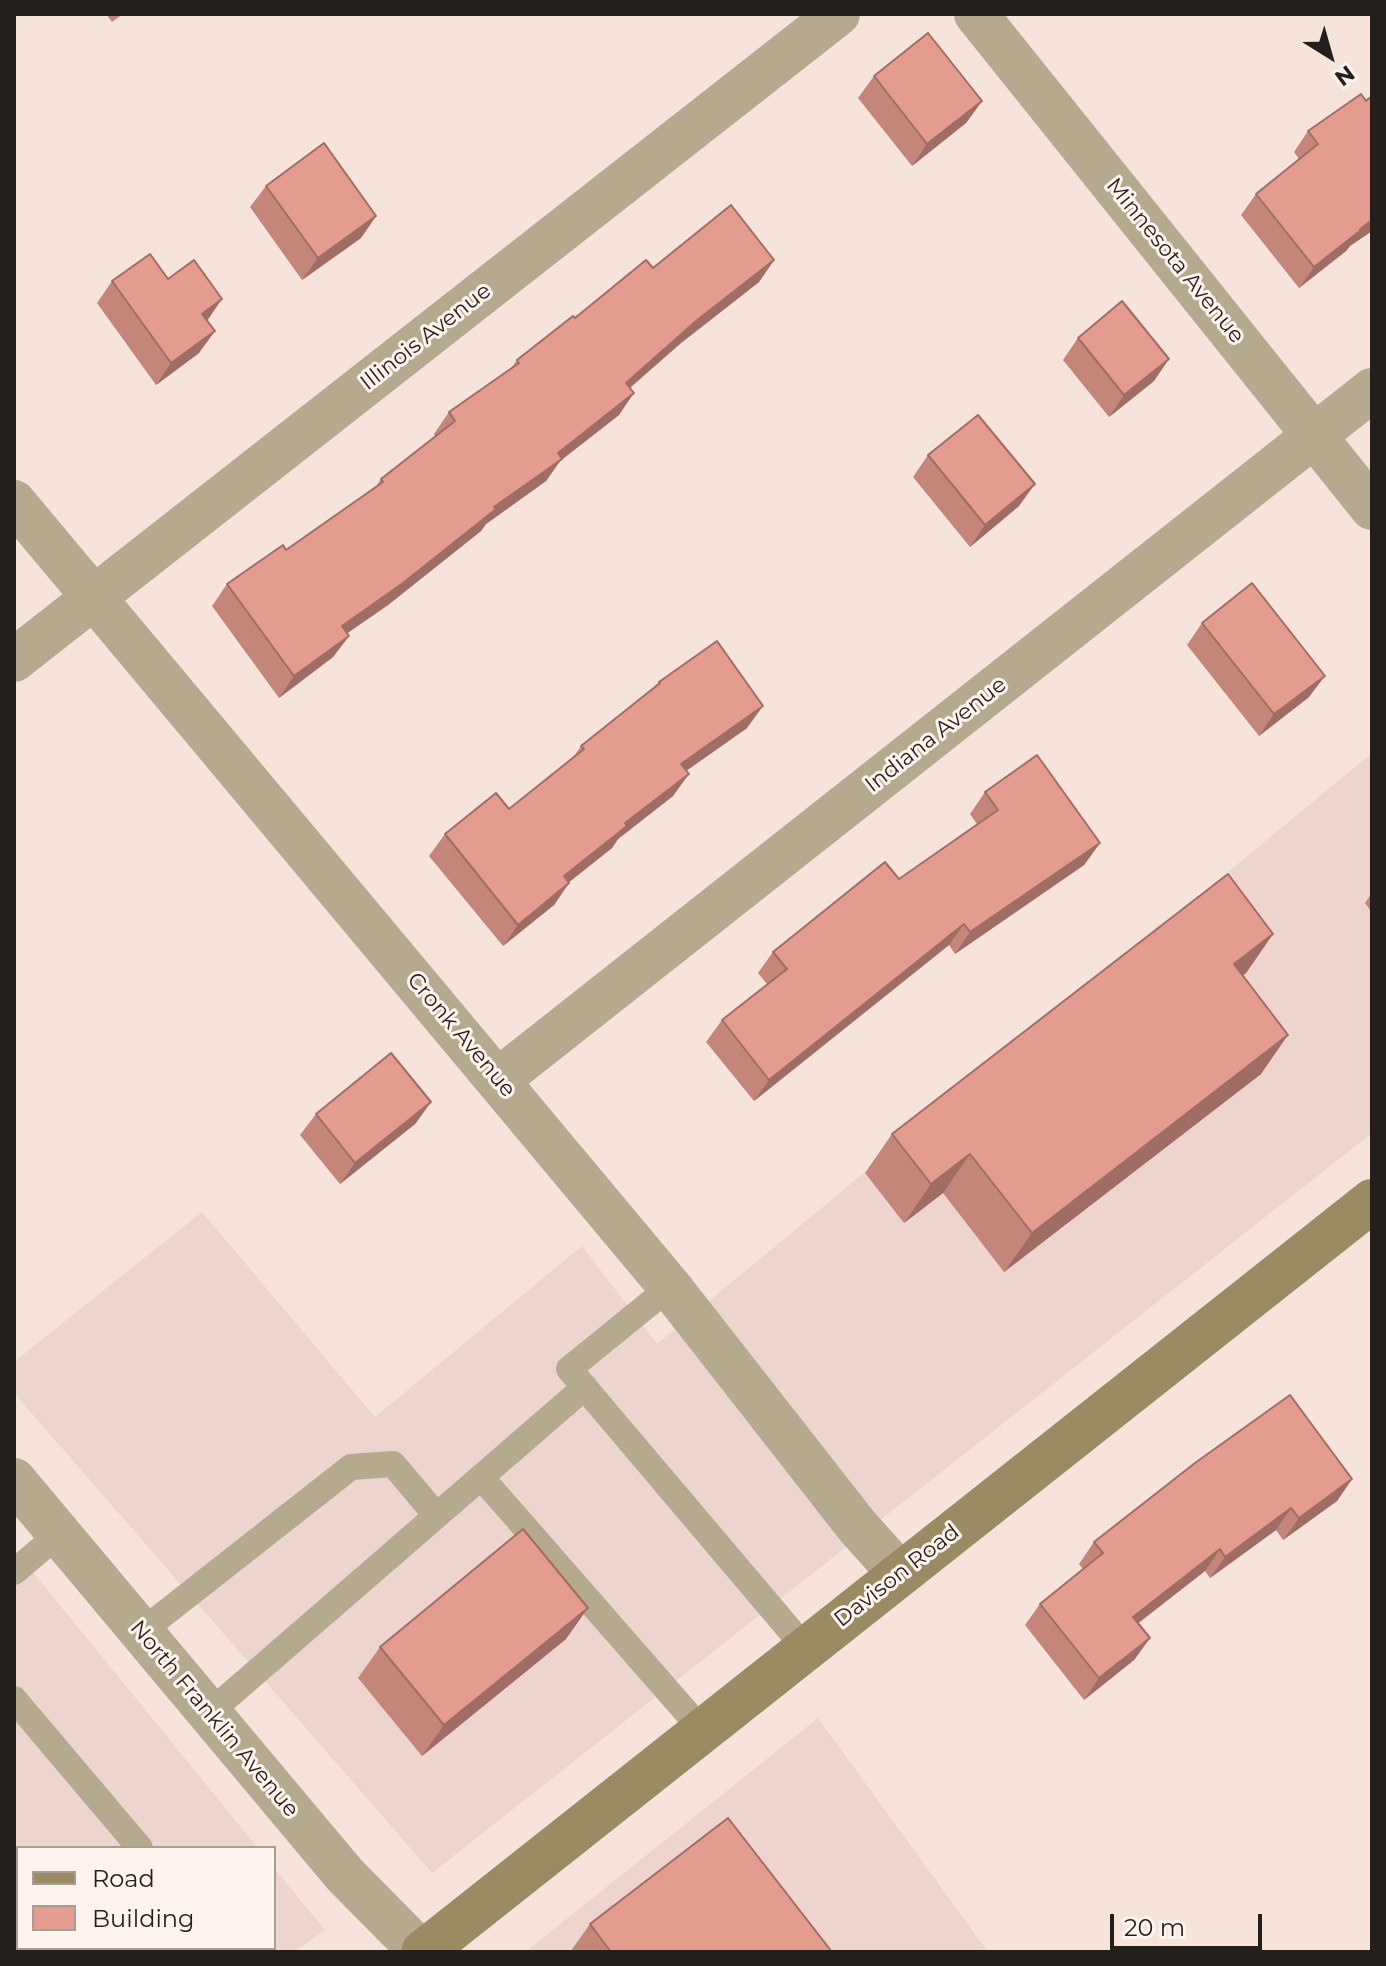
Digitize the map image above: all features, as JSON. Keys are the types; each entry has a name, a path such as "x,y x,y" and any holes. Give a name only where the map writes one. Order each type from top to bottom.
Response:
{"main road":[{"name":"Davison Road","path":"422,1952 1372,1201"}],"street":[{"name":"Illinois Avenue","path":"14,660 838,14"},
{"name":"Minnesota Avenue","path":"976,14 1372,508"},
{"name":"Indiana Avenue","path":"498,1080 1372,390"},
{"name":"Cronk Avenue","path":"14,502 670,1287 857,1526 900,1574"},
{"name":"North Franklin Avenue","path":"14,1480 345,1875 422,1952"}],"lane":[{"path":"670,1287 569,1369 806,1649"},
{"path":"209,1713 585,1387"},
{"path":"141,1632 351,1467 393,1464 436,1515"},
{"path":"481,1477 702,1730"},
{"path":"14,1572 59,1534"},
{"path":"14,1699 138,1846"}],"shaded area":[{"path":"1372,753 1372,1133 432,1873 14,1393 14,1362 202,1212 375,1417 582,1246 657,1344"},
{"path":"14,1549 256,1846 16,1846 16,1950 276,1950 276,1870 325,1930 294,1952 14,1952"},
{"path":"818,1718 988,1952 525,1952"}],"building":[{"path":"928,33 982,101 927,144 874,76"},
{"path":"1361,94 1366,101 1372,96 1372,220 1314,267 1256,194 1318,144 1308,131"},
{"path":"324,143 376,216 318,258 266,186"},
{"path":"731,205 774,260 696,321 626,383 634,393 558,453 562,459 494,507 496,509 403,583 342,626 349,636 294,676 227,584 283,545 286,550 383,482 381,479 455,421 449,412 519,363 517,360 646,260 653,268"},
{"path":"150,254 168,279 194,260 222,299 202,314 215,331 171,363 112,281"},
{"path":"1122,301 1169,359 1124,395 1078,338"},
{"path":"978,415 1035,484 985,525 928,455"},
{"path":"1252,583 1325,676 1274,714 1202,623"},
{"path":"717,641 763,706 681,764 689,774 625,823 627,826 564,876 569,883 518,925 445,834 496,793 509,809 584,749 581,746 659,682"},
{"path":"1037,755 1100,843 970,932 964,924 769,1080 722,1020 787,969 773,952 885,862 899,879 998,810 985,792"},
{"path":"1228,874 1273,934 1234,964 1288,1035 1032,1233 970,1154 931,1184 892,1134"},
{"path":"391,1053 431,1102 355,1163 316,1114"},
{"path":"1290,1395 1352,1479 1299,1518 1291,1508 1225,1557 1220,1549 1133,1617 1150,1638 1099,1678 1040,1604 1103,1553 1094,1542 1195,1463"},
{"path":"523,1529 588,1608 444,1725 380,1647"},
{"path":"728,1818 832,1952 611,1952 590,1924"}]}
